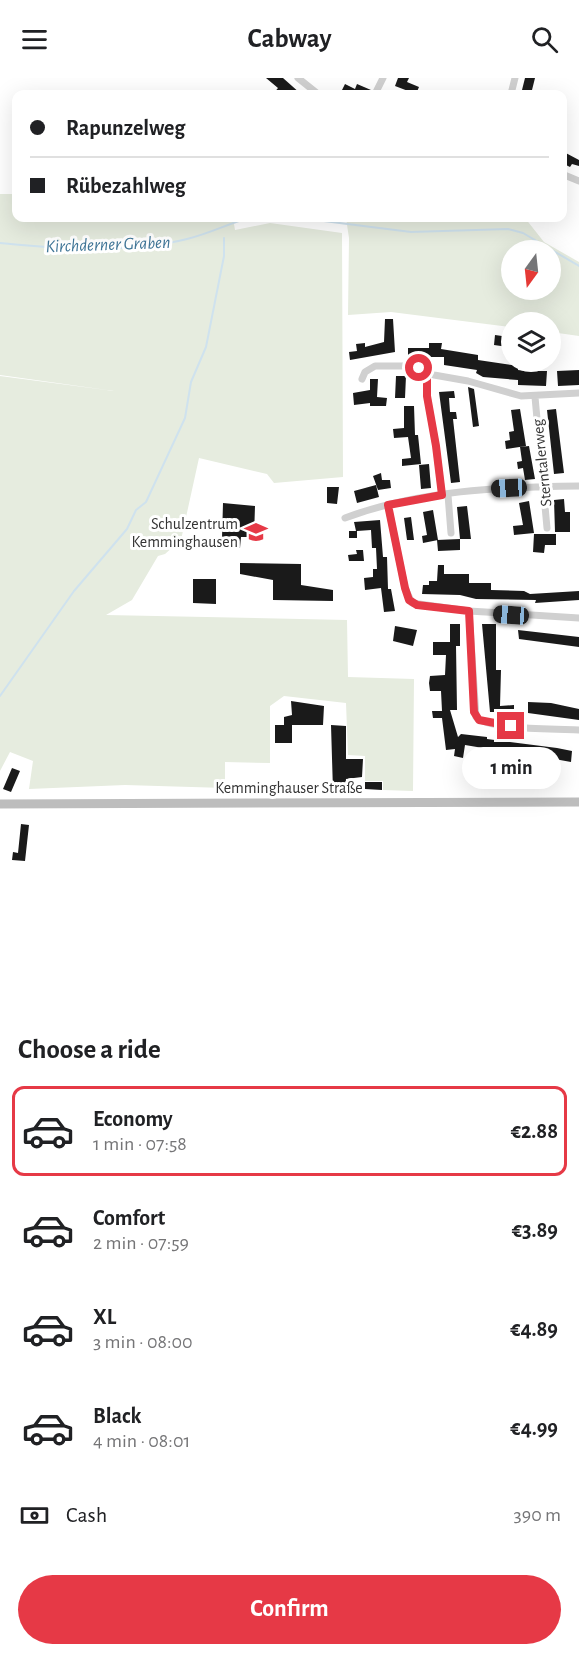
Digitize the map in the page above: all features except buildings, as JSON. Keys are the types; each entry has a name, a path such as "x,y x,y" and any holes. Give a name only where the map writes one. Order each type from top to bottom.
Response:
{"main road":[{"name":"Kemminghauser Straße","path":"0,804 579,802"}],"street":[{"path":"298,78 313,90"},
{"path":"362,379 369,368 375,366 411,366 427,373 535,397 579,393"},
{"path":"427,373 427,396 452,533"},
{"name":"Sterntalerweg","path":"535,397 545,486 547,528"},
{"path":"345,518 388,505 445,495 545,486 579,486"},
{"path":"388,505 409,600 417,605 469,611 579,618"},
{"path":"469,611 474,712 479,720 511,726 579,730"}],"shaded area":[{"path":"0,194 12,194 12,222 234,222 235,230 270,223 342,233 343,477 274,483 267,474 199,458 181,540 165,554 158,556 132,600 106,615 347,620 348,677 414,679 413,791 383,790 383,781 365,781 365,756 348,755 346,703 284,696 270,706 270,763 225,762 225,788 125,785 29,789 33,761 10,752 0,771 0,376 114,391 0,375"},
{"path":"347,222 528,222 542,240 501,240 501,300 561,300 561,252 579,262 579,336 561,333 561,312 501,312 501,326 391,312 348,315 349,238"}],"waterway":[{"name":"Kirchderner Graben","path":"0,243 70,248 143,246 195,237 237,222"},
{"name":"Kirchderner Graben","path":"332,222 411,232 508,229 523,233 579,266"},
{"path":"0,696 74,591 127,529 136,510 146,502 185,418 191,382 206,347 224,256 224,238"}],"place":[{"name":"Schulzentrum Kemminghausen","path":"256,532"}],"route":[{"path":"419,368 427,373 427,396 442,495 388,505 405,588 409,600 417,605 469,611 474,712 476,717 484,722 511,726"}]}
